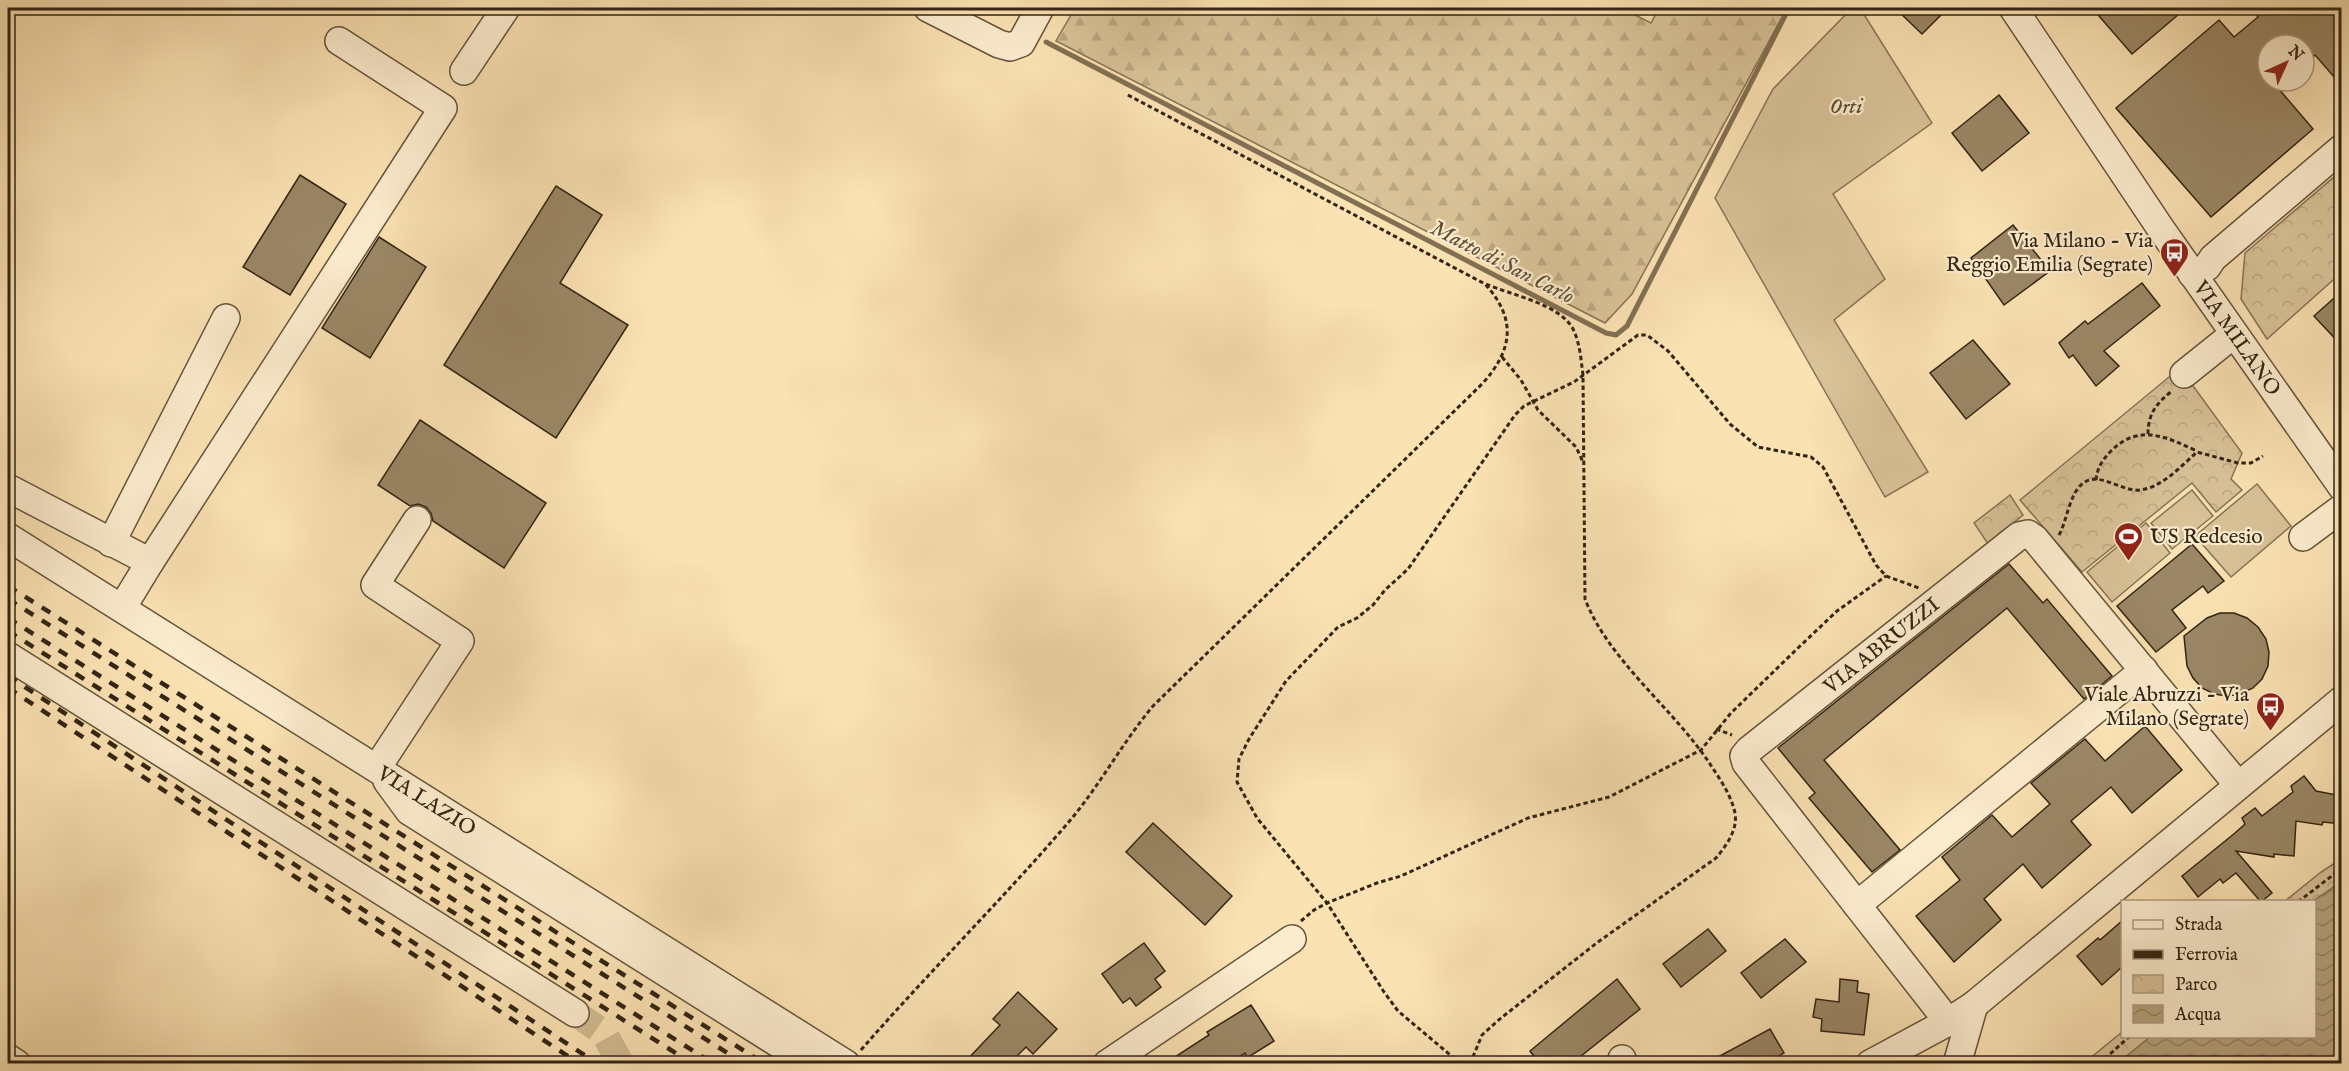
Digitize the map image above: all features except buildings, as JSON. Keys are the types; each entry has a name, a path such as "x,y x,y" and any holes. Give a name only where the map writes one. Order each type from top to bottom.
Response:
{"street":[{"path":"464,71 506,8"},
{"path":"928,8 999,44 1010,47 1021,43 1040,8"},
{"name":"VIA MILANO","path":"2013,8 2192,274 2342,487"},
{"path":"122,609 443,108 339,41"},
{"path":"2192,274 2207,267 2213,258 2342,148"},
{"path":"111,543 226,318"},
{"path":"2190,369 2234,334"},
{"path":"8,488 150,562"},
{"path":"2303,537 2342,507"},
{"path":"417,520 375,585 460,640 377,768 409,811 811,1064"},
{"name":"VIA ABRUZZI","path":"1946,1023 1939,1010 1746,763 1744,756 2023,534 2031,535 2238,785"},
{"name":"VIA LAZIO","path":"8,537 377,768 851,1059"},
{"path":"8,656 575,1013"},
{"path":"1857,905 2144,670"},
{"path":"1870,1064 1946,1023 1974,1005 2342,700"},
{"path":"1107,1064 1292,939"},
{"path":"1957,1064 1974,1005"},
{"path":"8,1058 17,1064"}],"path":[{"path":"1126,94 1485,284 1557,312 1573,329 1580,350 1583,375 1585,599 1593,618 1614,650 1701,750 1724,786 1735,814 1734,830 1716,858 1598,942 1501,1018 1482,1035 1470,1064"},
{"path":"851,1059 1067,824 1095,789 1153,706 1482,384 1502,357 1507,337 1505,315 1499,299 1485,284"},
{"path":"1461,1064 1398,1011 1327,903 1257,818 1237,782 1239,759 1249,738 1286,681 1338,627 1358,618 1408,569 1507,423 1524,406 1561,389 1638,335 1647,335 1668,351 1730,424 1758,447 1811,458 1823,467 1876,566 1886,576 1943,597"},
{"path":"1502,357 1521,380 1538,410 1576,447 1584,463"},
{"path":"2148,434 2150,414 2156,405 2187,378 2190,369"},
{"path":"2096,480 2100,464 2120,443 2148,434 2165,436 2197,452 2238,463 2251,463 2263,456"},
{"path":"2048,555 2066,523 2075,494 2081,485 2096,480 2130,490 2141,490 2168,478 2197,452"},
{"path":"1292,939 1298,924 1327,903 1401,876 1528,818 1609,797 1701,750 1731,713 1806,640 1837,611 1886,576"},
{"path":"2301,900 2342,868"},
{"path":"2099,1064 2128,1038"}],"green space":[{"path":"1075,8 1621,8 1651,23 1659,8 1787,8 1632,294 1605,323 1056,41"},
{"name":"Orti","path":"1852,8 1860,8 1932,123 1833,194 1885,279 1834,320 1928,472 1885,497 1715,198 1773,89"},
{"path":"2341,171 2341,273 2267,339 2241,299 2245,253"},
{"path":"2180,368 2242,453 2231,479 2242,490 2216,512 2192,483 2082,572 2020,500"},
{"path":"2257,484 2291,526 2231,577 2195,536"},
{"path":"2192,490 2213,516 2172,549 2151,523"},
{"path":"2010,495 2023,515 1988,544 1974,523"},
{"name":"US Redcesio","path":"2146,523 2170,553 2112,602 2087,572"},
{"path":"2341,859 2341,1063 2083,1064 2121,1033 2121,1038 2316,1038 2316,900 2286,900"}],"water":[{"path":"2341,882 2341,1063 2118,1063 2149,1038 2316,1038 2314,900"}],"waterway":[{"name":"Matto di San Carlo","path":"1046,42 1606,333 1616,335 1627,326 1789,8"}],"tunnel":[{"path":"575,1013 604,1033 621,1064"}],"railway":[{"path":"8,586 765,1064"},
{"path":"8,599 745,1064"},
{"path":"8,618 714,1064"},
{"path":"8,631 693,1064"},
{"path":"8,676 598,1064"},
{"path":"8,688 580,1064"}],"place":[{"name":"Via Milano - Via Reggio Emilia (Segrate)","path":"2174,278"},
{"name":"US Redcesio","path":"2129,562"},
{"name":"Viale Abruzzi - Via Milano (Segrate)","path":"2270,732"}]}
